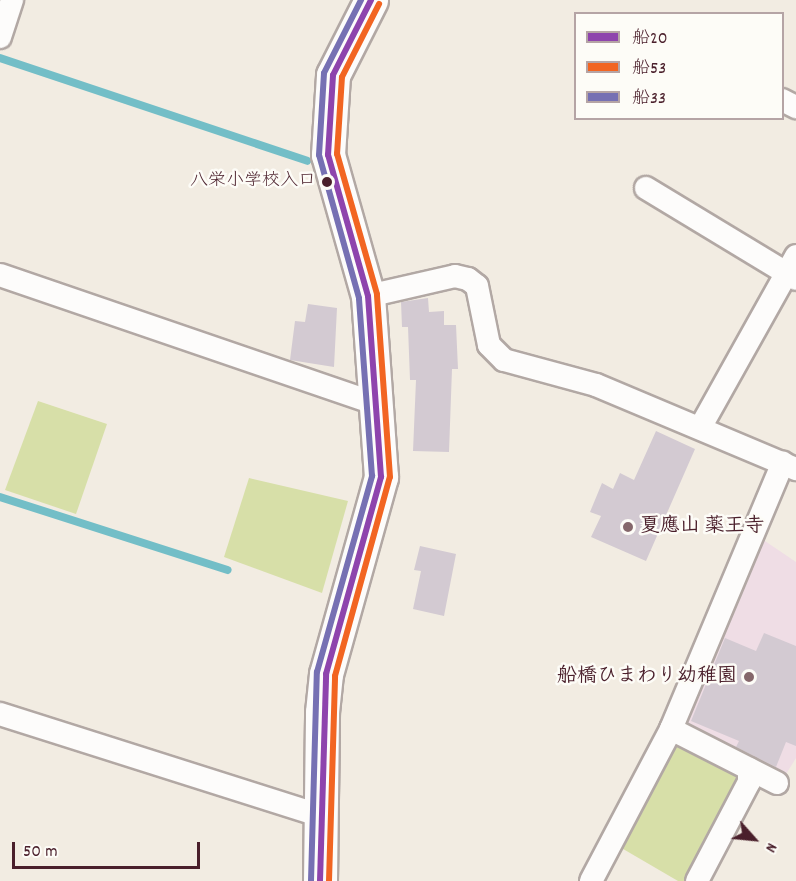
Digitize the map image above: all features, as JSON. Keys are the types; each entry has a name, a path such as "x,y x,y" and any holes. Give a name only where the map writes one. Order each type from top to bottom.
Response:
{"street":[{"path":"0,37 12,0"},
{"path":"320,881 322,711 326,674 381,477 378,405 368,296 328,155 333,75 371,0"},
{"path":"646,188 793,270 700,428"},
{"path":"0,275 378,405"},
{"path":"368,296 455,276 468,279 477,286 489,345 504,360 596,385 789,466 670,729 591,881"},
{"path":"0,714 322,816"},
{"path":"670,729 777,783"},
{"path":"697,881 749,782 749,769"}],"shaded area":[{"name":"船橋ひまわり幼稚園","path":"759,537 796,562 796,758 783,779 690,730 685,720"}],"green space":[{"path":"38,401 107,424 76,514 5,490"},
{"path":"249,478 348,501 322,593 224,557"},
{"path":"685,744 737,770 739,787 686,881 678,881 618,846 673,746"}],"building":[{"path":"428,298 429,312 444,311 444,325 456,325 458,369 452,369 449,452 413,451 416,380 410,380 408,327 402,327 401,302"},
{"path":"308,304 337,308 334,367 290,360 295,321 305,322"},
{"name":"夏應山 薬王寺","path":"656,431 695,449 646,561 591,537 601,516 590,512 602,483 613,489 620,473 634,480"},
{"path":"420,546 456,554 444,616 413,609 421,571 414,570"},
{"path":"764,633 796,646 796,746 786,742 776,767 736,747 739,741 691,721 725,638 756,651"}],"waterway":[{"path":"0,58 307,161"},
{"path":"0,497 228,570"}],"transit line":[{"name":"船33","path":"311,881 317,672 372,476 359,298 319,155 324,73 361,0"},
{"name":"船20","path":"320,881 326,674 381,477 368,296 328,155 333,75 371,0"},
{"name":"船53","path":"329,881 335,676 390,477 377,294 337,154 342,77 379,4"}],"place":[{"name":"八栄小学校入口","path":"327,182"},
{"name":"夏應山 薬王寺","path":"628,527"},
{"name":"船橋ひまわり幼稚園","path":"749,677"}]}
